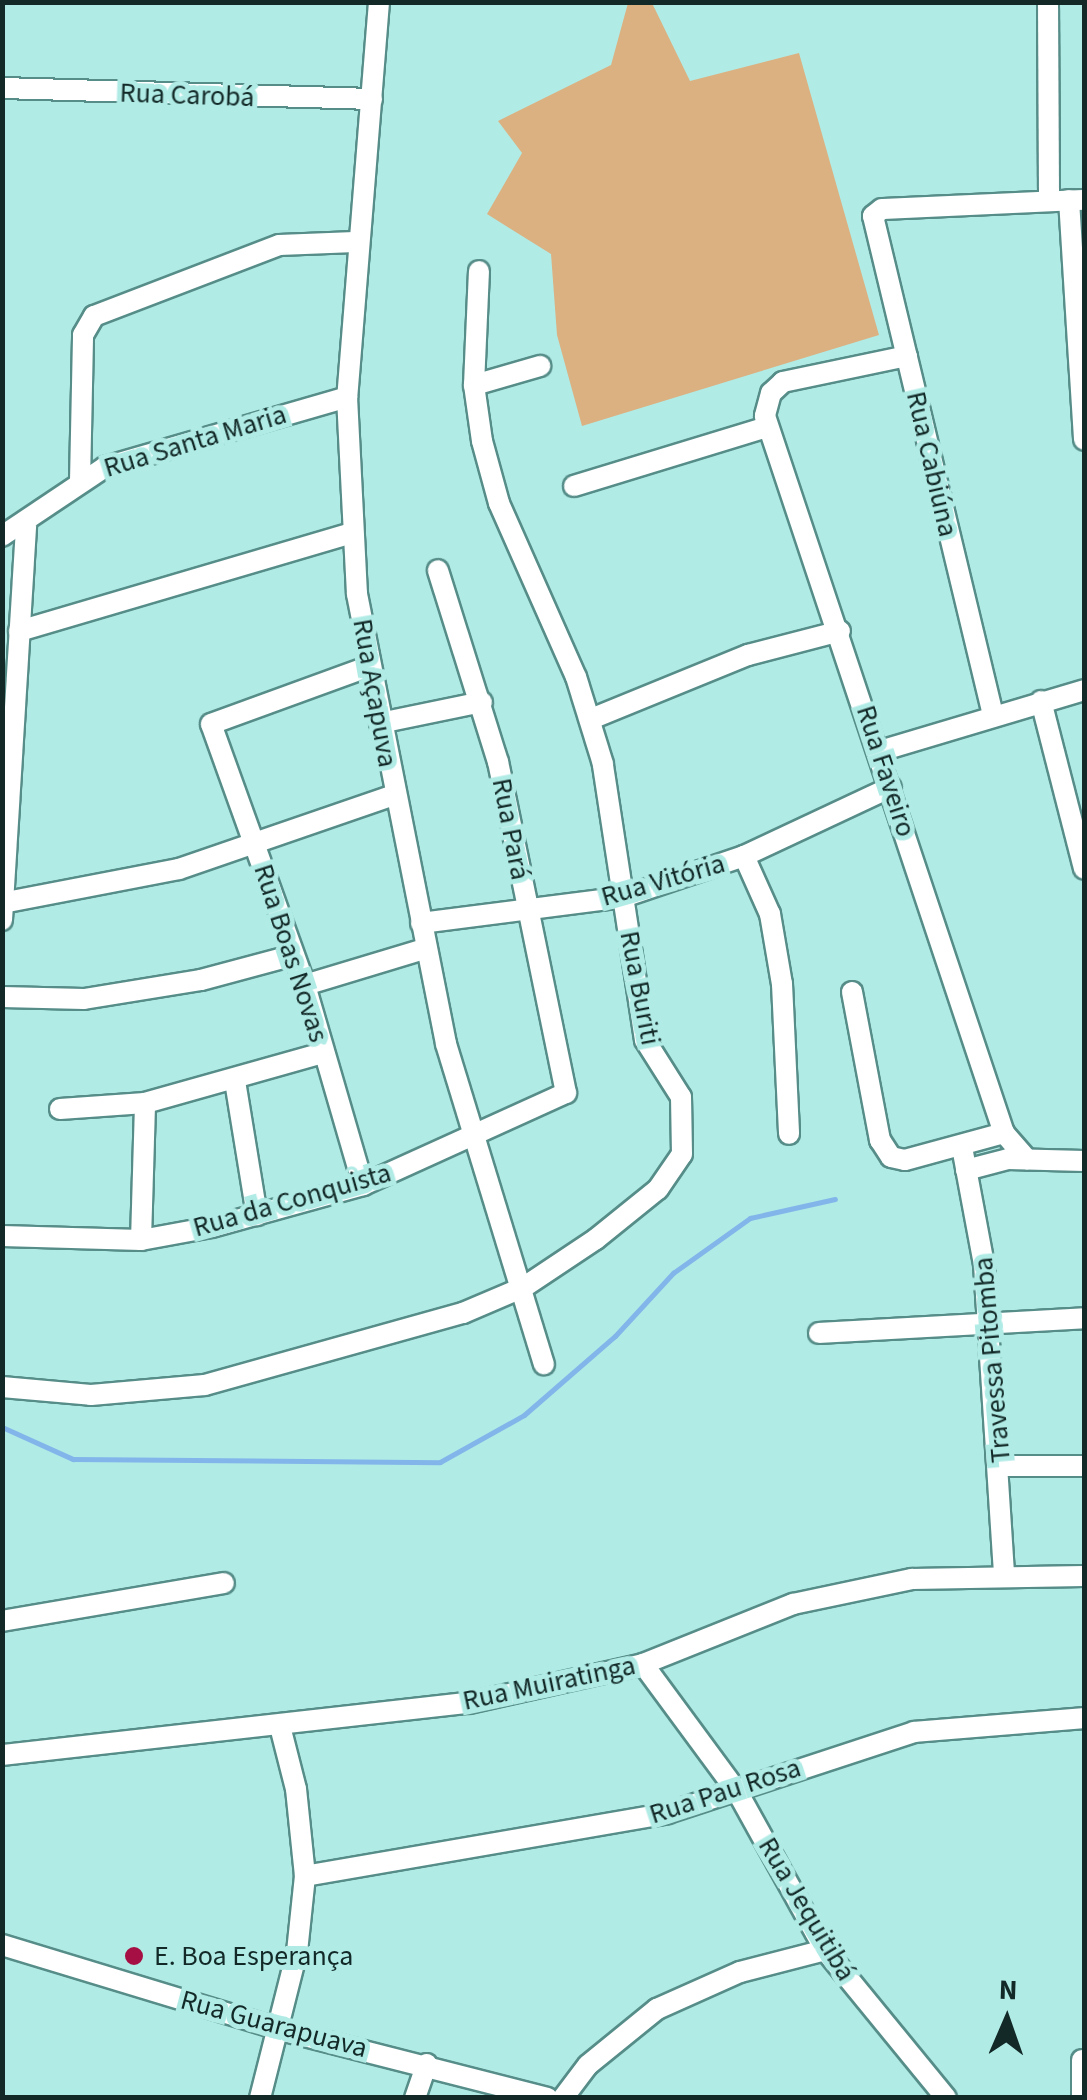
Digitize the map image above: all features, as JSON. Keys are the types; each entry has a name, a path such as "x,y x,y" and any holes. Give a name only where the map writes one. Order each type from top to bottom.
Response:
{"street":[{"name":"Rua Açapuva","path":"379,2 355,242 346,397 353,533 368,667 424,949 470,1138 524,1287 544,1364"},
{"path":"1048,2 1068,200 1084,440"},
{"name":"Rua Carobá","path":"2,88 372,99"},
{"name":"Rua Cabiúna","path":"993,716 874,212 1068,200"},
{"path":"80,481 82,335 94,316 280,245 355,242"},
{"name":"Rua Buriti","path":"2,1387 91,1396 205,1385 344,1350 524,1287 658,1189 682,1154 684,1109 645,1040 612,808 590,719 499,503 474,385 479,271"},
{"path":"574,486 767,427 766,406 783,382 906,356"},
{"path":"474,385 540,366"},
{"name":"Rua Santa Maria","path":"2,536 26,526 80,481 224,428 346,397"},
{"name":"Rua Faveiro","path":"767,427 840,631 1004,1133 1028,1159"},
{"path":"2,920 26,526"},
{"path":"19,631 353,533"},
{"name":"Rua Pará","path":"438,570 482,702 566,1093"},
{"path":"590,719 748,655 840,631"},
{"name":"Rua Boas Novas","path":"363,1184 305,985 210,724 368,667"},
{"path":"880,751 1084,690"},
{"path":"1041,701 1084,869"},
{"path":"380,723 482,702"},
{"name":"Rua Vitória","path":"420,923 623,897 744,856 890,787"},
{"path":"3,902 179,869 394,794"},
{"path":"744,856 770,914 782,984 789,1134"},
{"path":"305,985 424,949"},
{"path":"2,998 84,998 201,980 294,955"},
{"path":"852,992 880,1140 896,1160 962,1147 1004,1133"},
{"path":"60,1109 145,1103 323,1054"},
{"path":"235,1081 258,1215"},
{"name":"Rua da Conquista","path":"2,1236 142,1240 258,1215 363,1184 566,1093"},
{"path":"142,1240 145,1103"},
{"name":"Travessa Pitomba","path":"962,1147 990,1322 1002,1466 1004,1574"},
{"path":"966,1170 1028,1159 1084,1161"},
{"path":"819,1333 1084,1318"},
{"path":"1002,1466 1084,1466"},
{"name":"Rua Muiratinga","path":"2,1755 468,1702 643,1664 818,1597 912,1579 1004,1574 1084,1576"},
{"path":"2,1620 224,1583"},
{"name":"Rua Jequitibá","path":"643,1664 738,1793 825,1950 946,2098"},
{"name":"Rua Pau Rosa","path":"305,1876 668,1813 914,1732 1084,1718"},
{"path":"260,2098 281,2030 305,1876 296,1789 280,1726"},
{"name":"Rua Guarapuava","path":"2,1945 281,2030 427,2064 547,2098"},
{"path":"564,2098 588,2065 657,2009 740,1972 825,1950"},
{"path":"1082,2060 1082,2098"},
{"path":"415,2098 427,2064"}],"shaded area":[{"path":"628,3 652,3 690,81 799,53 879,335 582,426 557,335 551,254 487,214 522,153 498,121 611,65"}],"waterway":[{"path":"2,1427 73,1459 440,1462 524,1415 615,1336 673,1273 750,1218 835,1199"}],"place":[{"name":"E. Boa Esperança","path":"134,1956"}]}
